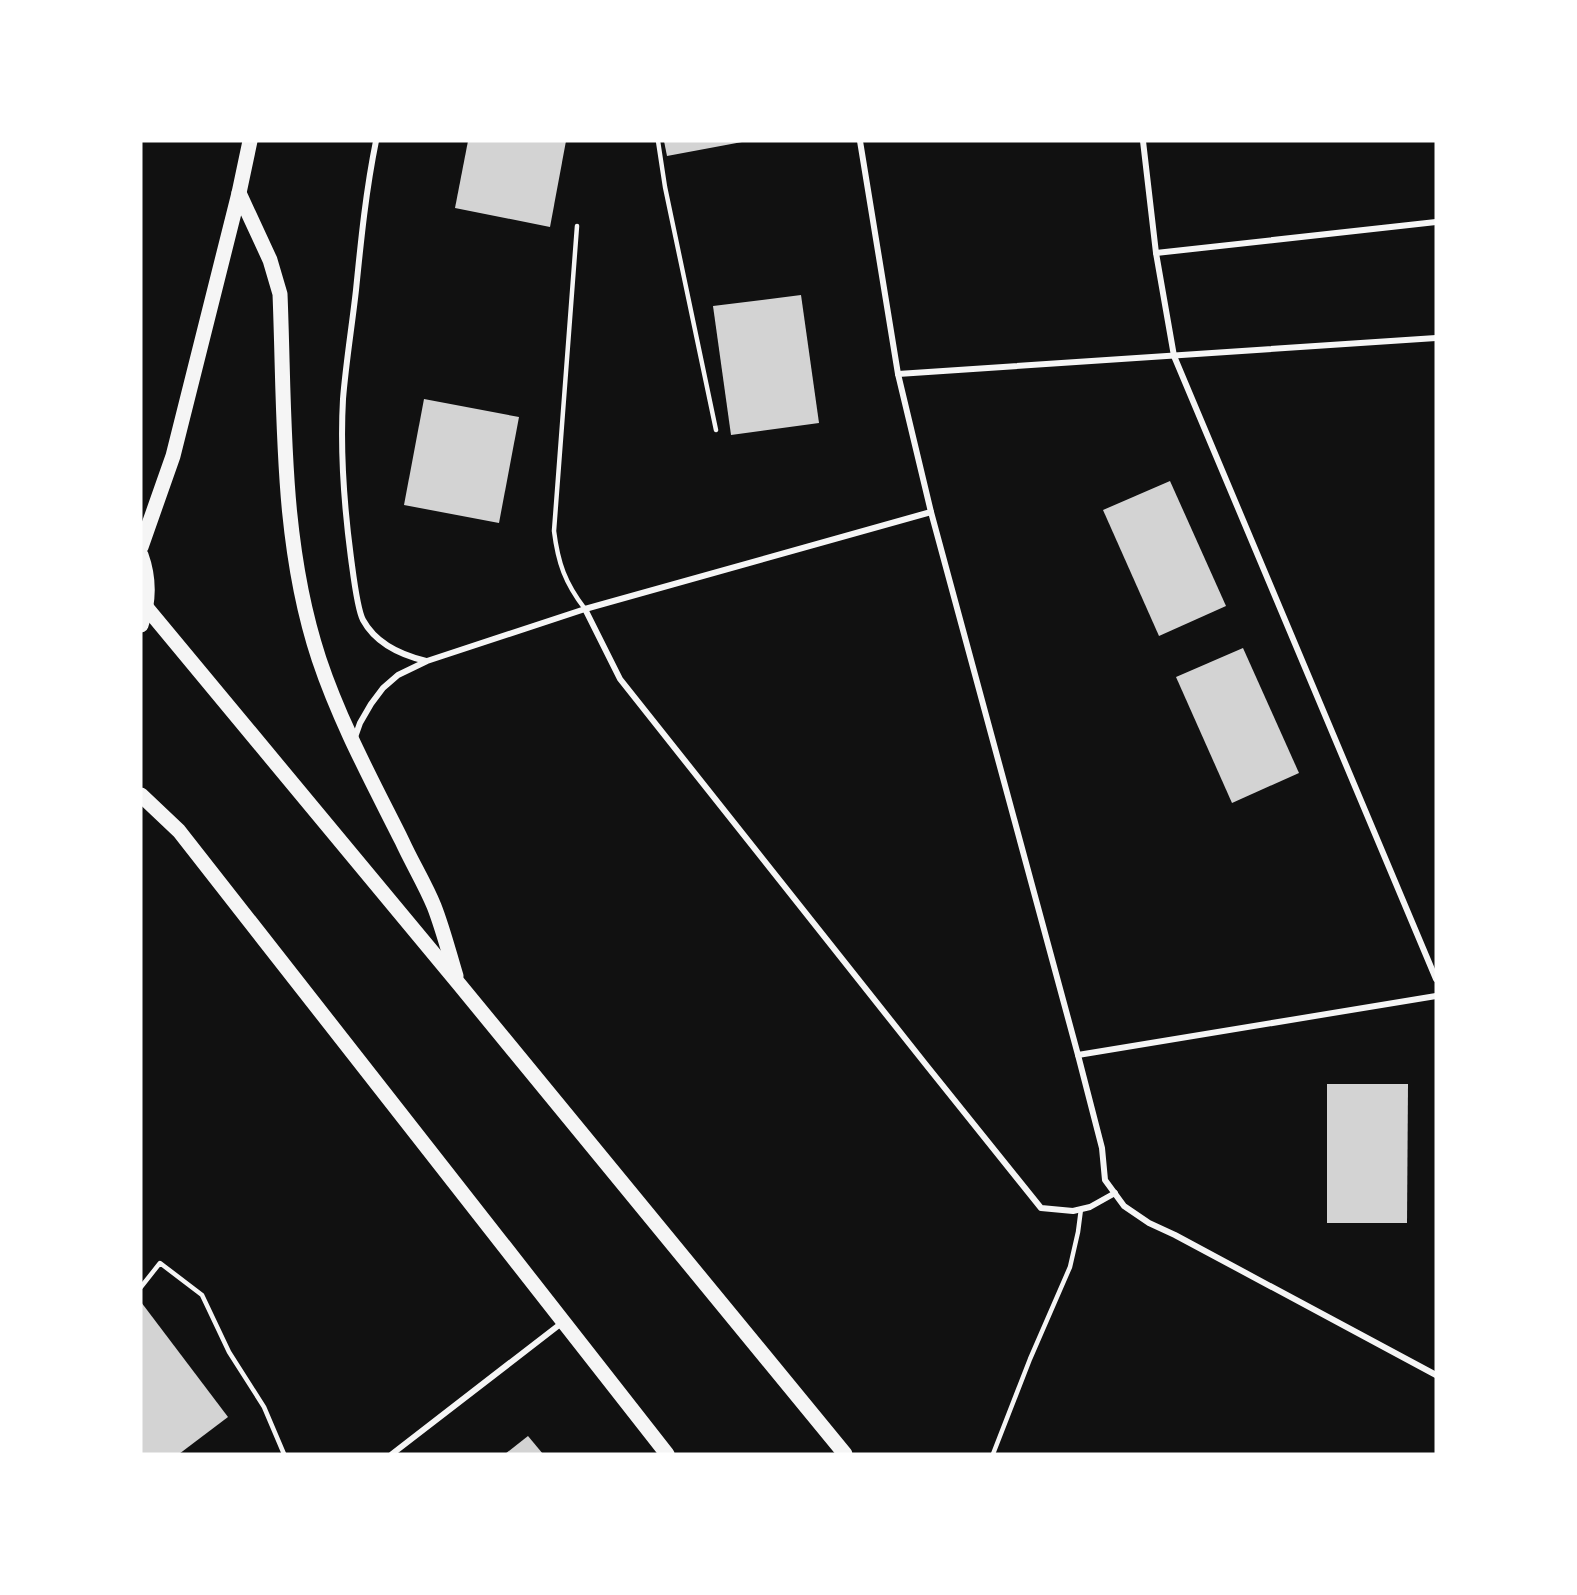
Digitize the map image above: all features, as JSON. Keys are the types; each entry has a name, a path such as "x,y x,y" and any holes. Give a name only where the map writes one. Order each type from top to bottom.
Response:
{"main road":[{"path":"141,547 173,456 250,141"},
{"path":"239,193 270,260 280,294 289,515 306,614 319,658 353,744 434,906 459,984"},
{"path":"141,555 147,578 146,607 141,625"},
{"path":"146,607 845,1454"},
{"path":"141,795 179,831 667,1454"}],"street":[{"path":"375,141 368,180 343,399 342,466 346,520 362,618 370,630 392,649 409,657 427,661"},
{"path":"860,141 898,374 931,512 1102,1148 1105,1180 1124,1206 1149,1223 1185,1240 1436,1375"},
{"path":"1143,141 1156,253 1174,356 1436,979"},
{"path":"1156,253 1436,222"},
{"path":"898,374 1436,338"},
{"path":"353,744 370,704 383,688 398,675 427,661 585,609 931,512"},
{"path":"585,609 620,679 1041,1208 1073,1211 1090,1207 1115,1193"},
{"path":"1078,1055 1436,996"},
{"path":"392,1454 563,1321"}],"lane":[{"path":"658,141 665,187 716,430"},
{"path":"577,226 554,531 557,554 564,576 573,594 585,609"},
{"path":"993,1454 1030,1359 1070,1267 1081,1209"},
{"path":"141,1287 160,1263 202,1295 230,1352 264,1407 284,1454"}],"building":[{"path":"468,141 566,141 550,227 455,208"},
{"path":"664,141 742,141 742,142 667,156"},
{"path":"801,295 819,423 731,435 713,306"},
{"path":"424,399 519,417 499,523 404,505"},
{"path":"1170,481 1226,606 1159,636 1103,510"},
{"path":"1243,648 1299,773 1232,803 1176,677"},
{"path":"1327,1084 1408,1084 1407,1223 1327,1223"},
{"path":"141,1302 228,1417 179,1454 141,1454"},
{"path":"528,1436 543,1454 505,1454"}]}
